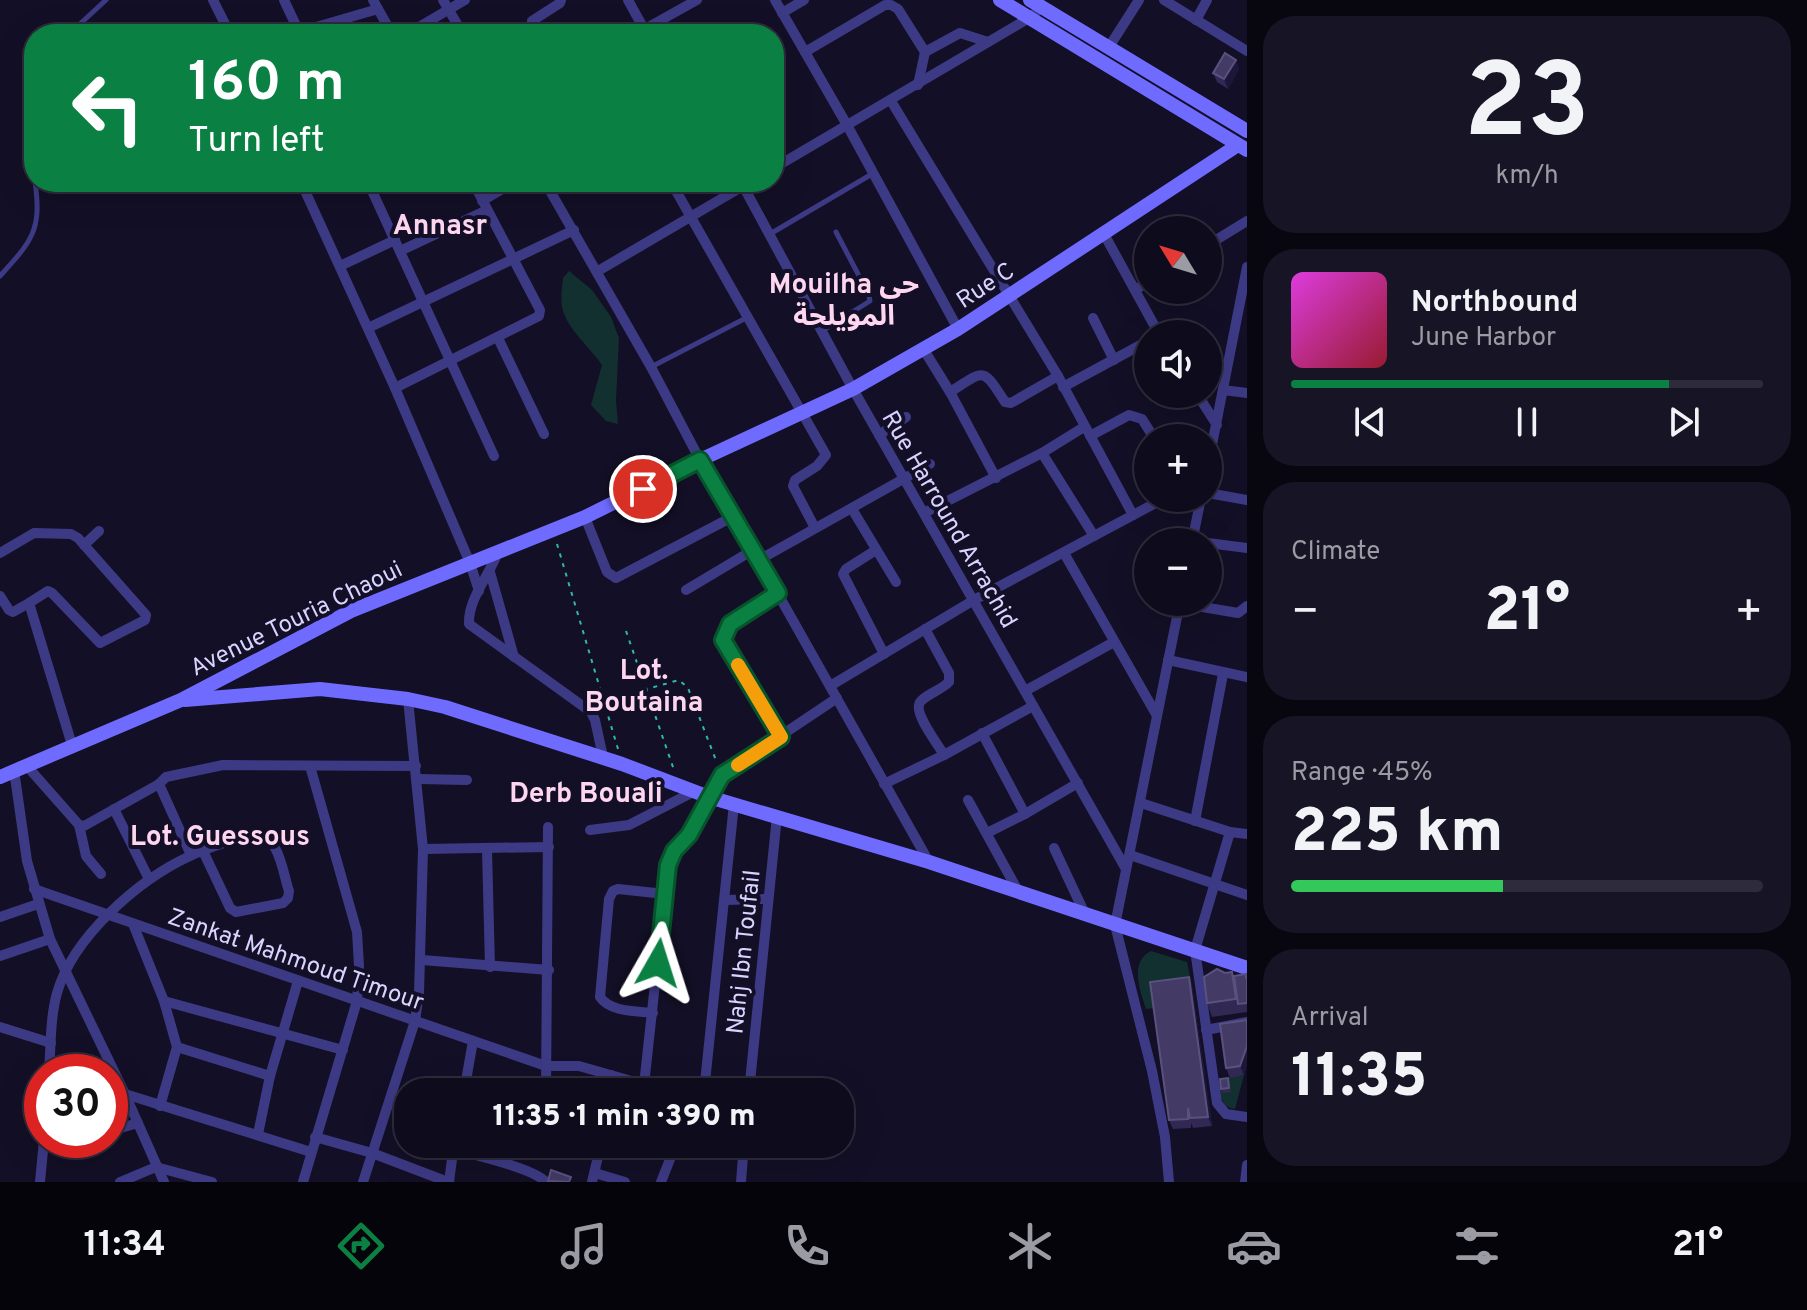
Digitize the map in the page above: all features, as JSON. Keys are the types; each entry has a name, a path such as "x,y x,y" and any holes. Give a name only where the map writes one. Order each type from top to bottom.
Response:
{"street":[{"path":"213,0 225,24"},
{"path":"284,0 295,24"},
{"path":"420,24 446,5 465,0"},
{"path":"534,24 533,20 561,0"},
{"path":"628,0 637,24"},
{"path":"654,24 697,0"},
{"path":"775,0 958,329"},
{"path":"782,13 804,0"},
{"path":"1000,0 1244,145"},
{"path":"1109,47 1139,0"},
{"path":"1164,0 1247,51"},
{"path":"1196,20 1207,0"},
{"path":"784,162 1029,18 1036,3 1247,131"},
{"path":"324,24 376,5 386,24"},
{"path":"446,5 457,24"},
{"path":"805,52 885,5 891,5 898,9 925,52 918,85"},
{"path":"925,52 960,33 988,42"},
{"path":"891,101 1058,376 1133,515"},
{"name":"Rue C","path":"700,460 853,389 924,350 1244,145"},
{"path":"306,192 395,388 479,591"},
{"path":"373,192 494,456"},
{"path":"395,388 537,318 540,313 478,192"},
{"path":"340,266 398,246 485,206 502,192"},
{"path":"551,192 929,862"},
{"path":"677,192 826,455 823,462 795,480 793,486 815,528"},
{"path":"598,271 730,192"},
{"name":"Rue Harround Arrachid","path":"749,192 853,389 1126,869"},
{"path":"1222,236 1247,221"},
{"path":"368,328 574,230"},
{"path":"1104,234 1134,288"},
{"path":"1217,424 1247,267"},
{"path":"1093,318 1114,360"},
{"path":"498,338 544,434"},
{"path":"1063,387 1134,349"},
{"path":"924,350 996,478"},
{"path":"950,392 983,374 989,377 1005,402 1011,403 1058,376"},
{"path":"1223,390 1247,393"},
{"path":"924,513 1042,453 1129,415 1142,419 1145,424"},
{"path":"879,435 906,417"},
{"path":"1042,453 1094,536"},
{"name":"Avenue Touria Chaoui","path":"13,771 181,700 351,611 554,531 700,460"},
{"path":"686,590 852,509 930,464"},
{"path":"1222,496 1247,500"},
{"path":"852,509 896,582"},
{"path":"830,686 974,600 1139,512"},
{"path":"585,517 607,572 616,578 734,516"},
{"path":"84,545 99,531"},
{"path":"0,553 34,533 71,534 146,615 145,620 100,643 48,591 13,612 0,596"},
{"path":"1222,545 1247,548"},
{"path":"876,550 843,574 884,654"},
{"path":"1064,553 1156,714"},
{"path":"497,554 479,591 469,624 591,712 603,757"},
{"path":"490,572 514,657"},
{"path":"778,593 730,624 723,640 781,737"},
{"path":"29,603 72,745"},
{"path":"1222,610 1238,613 1247,606"},
{"path":"1169,1182 1165,1137 1152,1071 1115,925 1177,616"},
{"path":"925,629 949,673 949,682 920,702 918,708 920,717 944,755"},
{"path":"1025,691 1114,642"},
{"path":"1168,660 1247,677"},
{"path":"1195,821 1223,674"},
{"path":"181,700 320,689 408,699 603,757 709,797 929,862 1247,968"},
{"path":"645,1078 668,865 674,851 689,835 722,775 837,698"},
{"path":"363,1182 415,1021 422,960 423,849 408,699"},
{"path":"884,784 1033,706"},
{"path":"982,733 1025,814"},
{"path":"81,825 159,784 166,777 223,765 416,766"},
{"path":"303,1182 357,1001 359,966 357,932 310,766"},
{"path":"13,771 81,825 86,856 101,874"},
{"path":"13,771 19,819 38,904 64,972 105,1054"},
{"path":"418,779 467,780"},
{"path":"987,833 1078,783"},
{"path":"159,784 191,855"},
{"path":"590,830 629,825 686,789"},
{"path":"968,800 1018,891"},
{"path":"1141,803 1230,832 1247,834"},
{"path":"705,1078 734,804"},
{"path":"114,809 149,879"},
{"name":"Nahj Ibn Toufail","path":"750,1078 777,816"},
{"path":"546,1078 548,827"},
{"path":"1230,832 1195,950 1217,1103 1226,1114 1247,1117"},
{"path":"50,1054 54,1009 64,972 87,940 149,879 191,855 253,834 267,837 274,843 289,891 288,898 283,903 236,912 230,908 203,851"},
{"path":"423,849 549,847"},
{"path":"1054,848 1085,914"},
{"path":"487,850 490,967"},
{"path":"1130,855 1247,895"},
{"name":"Zankat Mahmoud Timour","path":"34,889 546,1066 579,1066 621,1078"},
{"path":"653,1013 611,1007 600,997 609,899 618,889 665,894"},
{"path":"724,900 767,899"},
{"path":"0,917 38,904"},
{"path":"133,924 164,1001 177,1047 160,1106"},
{"path":"0,956 50,939"},
{"path":"422,960 549,970"},
{"path":"258,1134 270,1076 298,981"},
{"path":"164,1001 343,1050"},
{"path":"1206,1030 1247,1022"},
{"path":"0,1027 51,1043"},
{"path":"466,1078 473,1041"},
{"path":"177,1047 270,1076"},
{"path":"128,1095 311,1152"},
{"path":"128,1101 164,1182"},
{"path":"128,1126 138,1123"},
{"path":"315,1137 372,1153 423,1178 449,1182 452,1158"},
{"path":"42,1182 43,1158"},
{"path":"488,1158 541,1177 546,1182"},
{"path":"661,1182 671,1158"},
{"path":"741,1182 743,1158"},
{"path":"1245,1182 1247,1165"},
{"path":"120,1182 156,1167 212,1182"},
{"path":"594,1177 625,1182"}],"lane":[{"path":"78,24 98,2 106,0"},
{"path":"770,234 874,174"},
{"path":"0,276 28,246 39,212 36,192"},
{"path":"822,331 870,301 836,232"},
{"path":"651,367 749,317"}],"path":[{"path":"554,531 622,764"},
{"path":"626,631 686,789"},
{"path":"606,706 673,679 684,683 722,775"}],"green space":[{"path":"569,271 592,290 611,317 619,338 618,424 606,421 591,405 602,365 575,333 563,311 563,278"},
{"path":"1151,951 1187,962 1192,986 1154,991 1156,1008 1146,1009 1138,969 1144,956"},
{"path":"1244,1075 1235,1109 1230,1108 1222,1098 1219,1079"}],"building":[{"path":"1225,53 1236,60 1224,79 1213,73"},
{"path":"1217,969 1232,972 1236,999 1207,1003 1204,977"},
{"path":"1246,974 1247,1003 1238,1004 1234,976"},
{"path":"1189,977 1208,1117 1190,1118 1188,1108 1188,1119 1169,1120 1150,982"},
{"path":"1247,1020 1247,1046 1240,1066 1226,1068 1220,1024"},
{"path":"1228,1078 1229,1088 1221,1089 1220,1079"},
{"path":"551,1170 571,1177 569,1182 548,1181"}],"slow traffic":[{"path":"738,665 781,737 738,765"}],"district":[{"name":"Annasr","path":"440,224"},
{"name":"Mouilha حي المويلحة","path":"844,299"},
{"name":"Lot. Boutaina","path":"644,685"},
{"name":"Derb Bouali","path":"586,792"},
{"name":"Lot. Guessous","path":"220,835"}],"route":[{"path":"643,489 700,460 778,593 730,624 723,640 781,737 722,775 689,835 674,851 668,865 658,963"}]}
